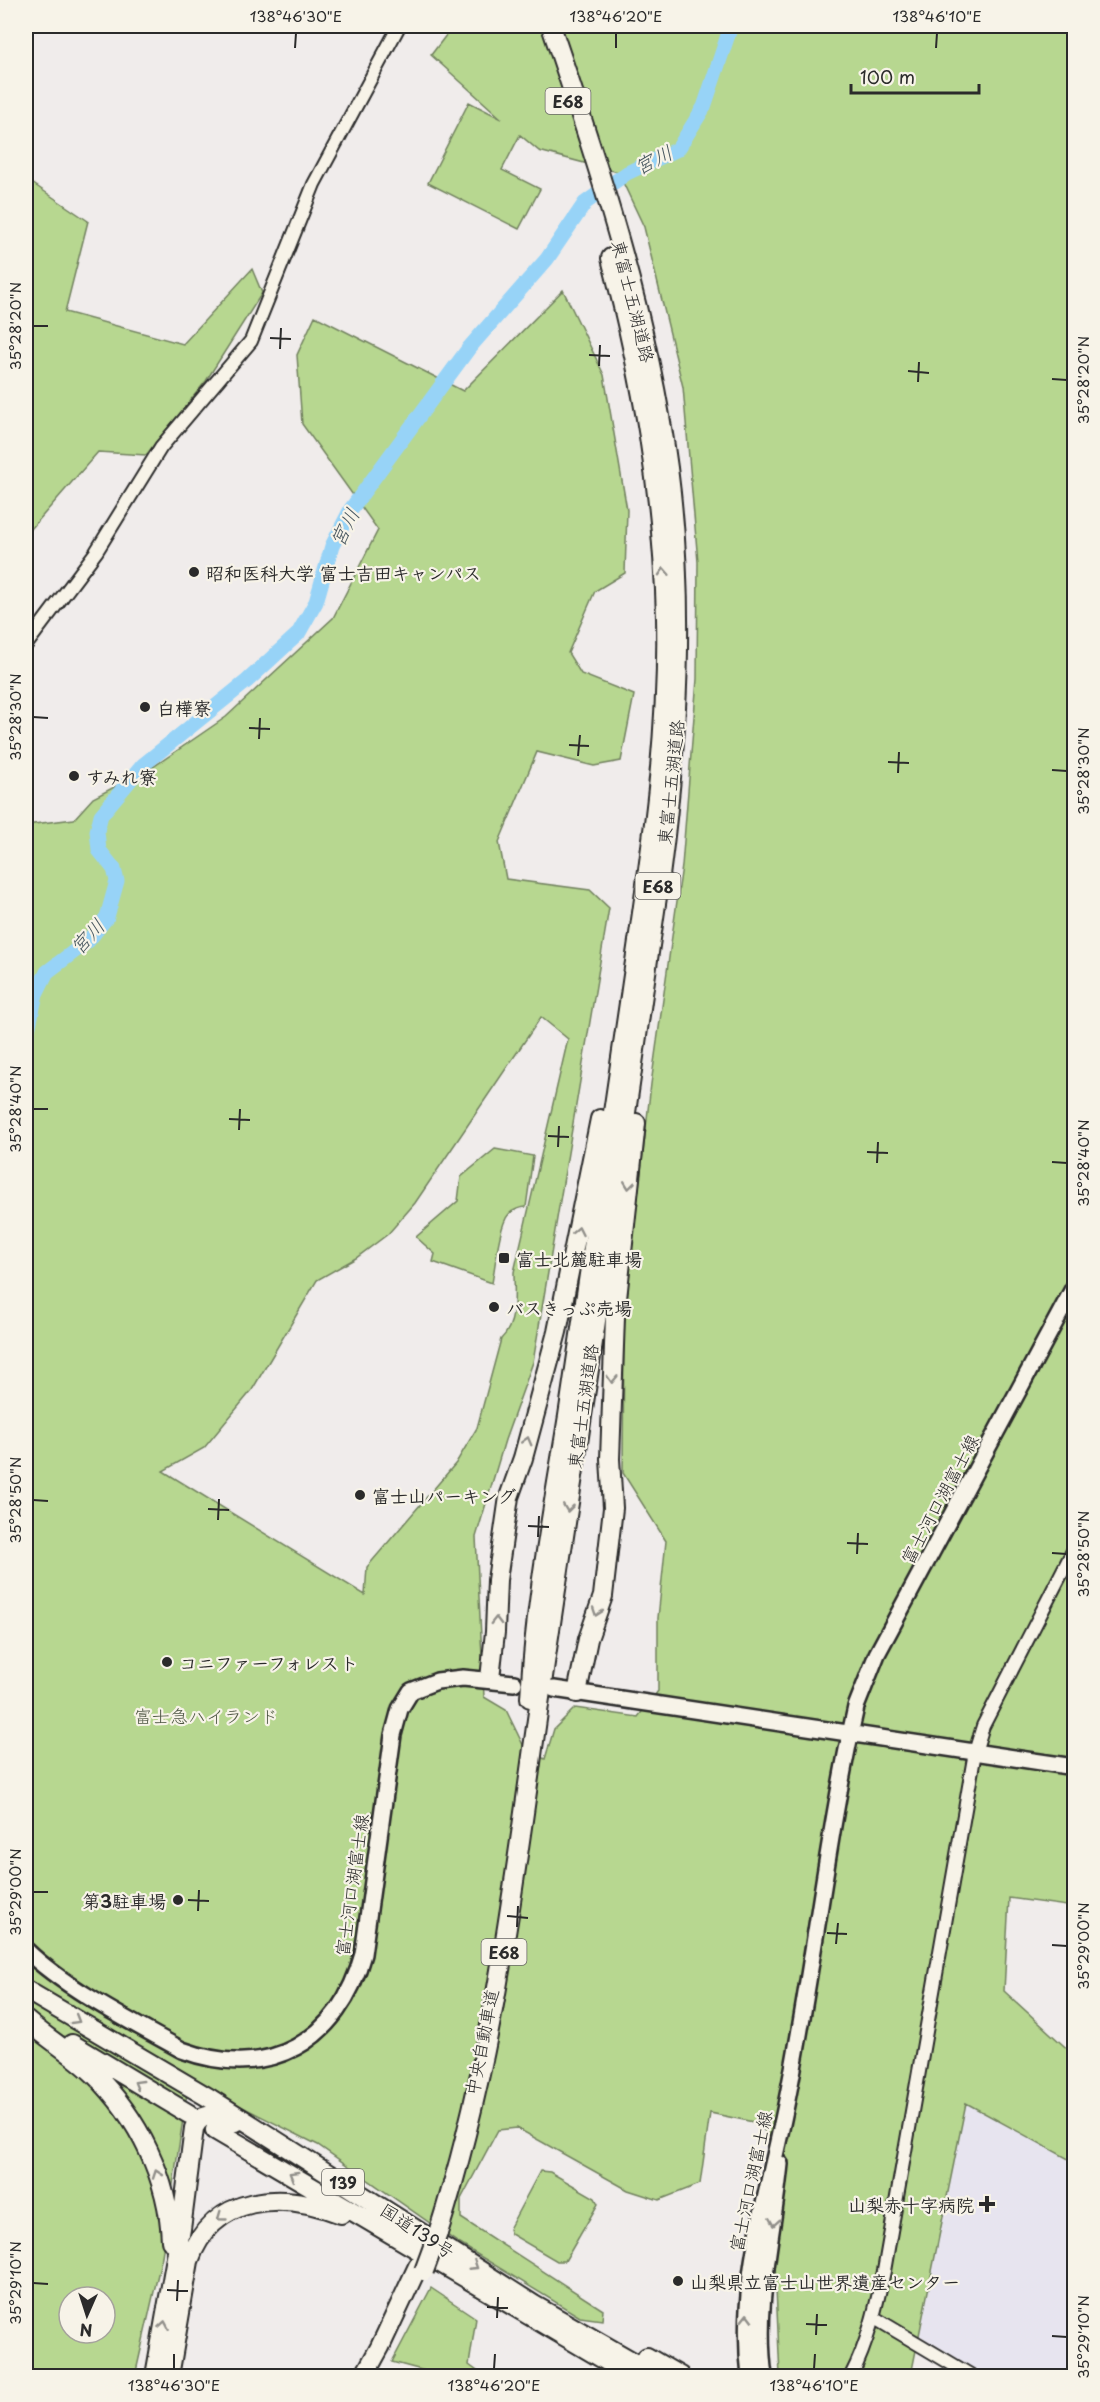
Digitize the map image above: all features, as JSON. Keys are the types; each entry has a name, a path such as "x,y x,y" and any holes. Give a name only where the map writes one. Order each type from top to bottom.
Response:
{"highway":[{"name":"東富士五湖道路","path":"545,26 594,173"},
{"name":"東富士五湖道路","path":"551,26 609,228 649,425 660,510 666,618 664,705 654,823 568,1415 554,1547"},
{"name":"東富士五湖道路","path":"554,1547 580,1417 648,960 665,835 677,705 679,618 668,469 654,380 631,285 609,228"},
{"path":"577,1693 588,1639 603,1596 613,1508 610,1459 615,1317 642,1063 648,960"},
{"name":"E68","path":"490,1679 495,1632 496,1580 509,1497 523,1458 557,1332 610,1068 622,1050"},
{"name":"中央自動車道","path":"370,2376 421,2269 468,2134 514,1897 554,1547"},
{"name":"国道139号","path":"26,1990 300,2154 530,2310 632,2376"},
{"name":"国道139号","path":"26,2014 201,2121 414,2246 530,2310 658,2376"},
{"path":"26,2020 93,2074 139,2131 150,2153 165,2197 178,2278"},
{"path":"118,2045 182,2090 194,2104 201,2121"},
{"path":"169,2376 181,2229 194,2128 209,2115 226,2116 300,2154"},
{"path":"155,2376 178,2278 203,2233 231,2210 263,2200 296,2200 342,2214 367,2229 414,2246"},
{"name":"中央自動車道","path":"364,2376 421,2269"},
{"path":"530,2310 569,2349 612,2376"},
{"path":"530,2310 600,2329 680,2376"}],"main road":[{"name":"富士河口湖富士線","path":"764,2376 760,2342 761,2309 775,2216 787,2101 856,1707 877,1654 1074,1287"},
{"name":"富士河口湖富士線","path":"26,1950 59,1977 182,2050 198,2056 233,2062 253,2061 286,2052 303,2043 318,2032 342,2004 352,1987 358,1970 364,1945 393,1735 400,1709 411,1691 437,1681 463,1678 514,1683"},
{"path":"554,1689 1074,1767"},
{"name":"富士河口湖富士線","path":"749,2374 748,2290 760,2213 787,2101"}],"street":[{"path":"26,645 96,552 161,447 251,341 314,184 399,26"},
{"path":"851,2376 873,2317 884,2271 975,1752 983,1726 1074,1549"},
{"path":"873,2317 972,2376"}],"shaded area":[{"name":"山梨赤十字病院","path":"925,2071 1074,2159 1074,2376 987,2376 891,2318"}],"green space":[{"name":"富士急ハイランド","path":"453,26 1074,26 1074,1907 1009,1898 1004,1991 1074,2055 1074,2162 966,2103 912,2370 925,2376 780,2376 774,2243 789,2161 758,2123 710,2113 700,2184 659,2200 628,2190 517,2128 498,2130 461,2199 461,2218 603,2310 602,2320 580,2317 460,2244 318,2145 189,2080 162,2256 135,2376 26,2376 26,957 30,940 26,939 26,825 74,819 93,798 153,767 226,717 333,618 378,530 302,424 297,355 315,316 463,391 563,290 604,375 627,510 625,573 595,591 568,653 581,674 634,695 621,761 594,766 537,752 499,842 506,879 590,890 609,908 533,1362 505,1440 476,1537 484,1697 506,1710 526,1751 545,1759 554,1729 575,1708 638,1717 658,1691 658,1618 666,1541 623,1473 624,1318 651,1084 682,866 697,679 698,562 683,387 644,227 618,172 539,151 520,135 502,170 540,189 519,229 428,183 469,102 502,119 431,55","holes":["541,1017 568,1039 514,1272 513,1316 501,1339 477,1428 456,1463 367,1567 365,1595 163,1471 204,1448 252,1390 317,1280 356,1258 388,1234 415,1203"]},
{"path":"26,179 88,221 65,312 183,344 252,269 262,293 206,381 146,455 98,452 31,529 26,526"},
{"path":"495,1149 533,1156 526,1207 513,1211 506,1219 500,1236 492,1283 433,1262 435,1254 416,1237 458,1201 461,1177"},
{"path":"540,2171 550,2172 595,2198 598,2204 565,2261 557,2261 511,2234 509,2229"},
{"path":"431,2288 476,2318 469,2365 484,2376 444,2376 392,2362"}],"waterway":[{"name":"宮川","path":"26,1039 36,994 47,972 88,941 107,917 117,881 114,869 99,850 97,831 101,815 143,765 247,681 298,634 316,602 332,546 351,509 469,348 547,259 585,203 627,173 678,149 704,107 731,26"}],"place":[{"name":"昭和医科大学 富士吉田キャンパス","path":"194,572"},
{"name":"白樺寮","path":"145,707"},
{"name":"すみれ寮","path":"74,776"},
{"name":"富士北麓駐車場","path":"504,1258"},
{"name":"バスきっぷ売場","path":"494,1307"},
{"name":"富士山パーキング","path":"360,1495"},
{"name":"コニファーフォレスト","path":"167,1662"},
{"name":"第3駐車場","path":"178,1900"},
{"name":"山梨赤十字病院","path":"987,2204"},
{"name":"山梨県立富士山世界遺産センター","path":"678,2281"}]}
